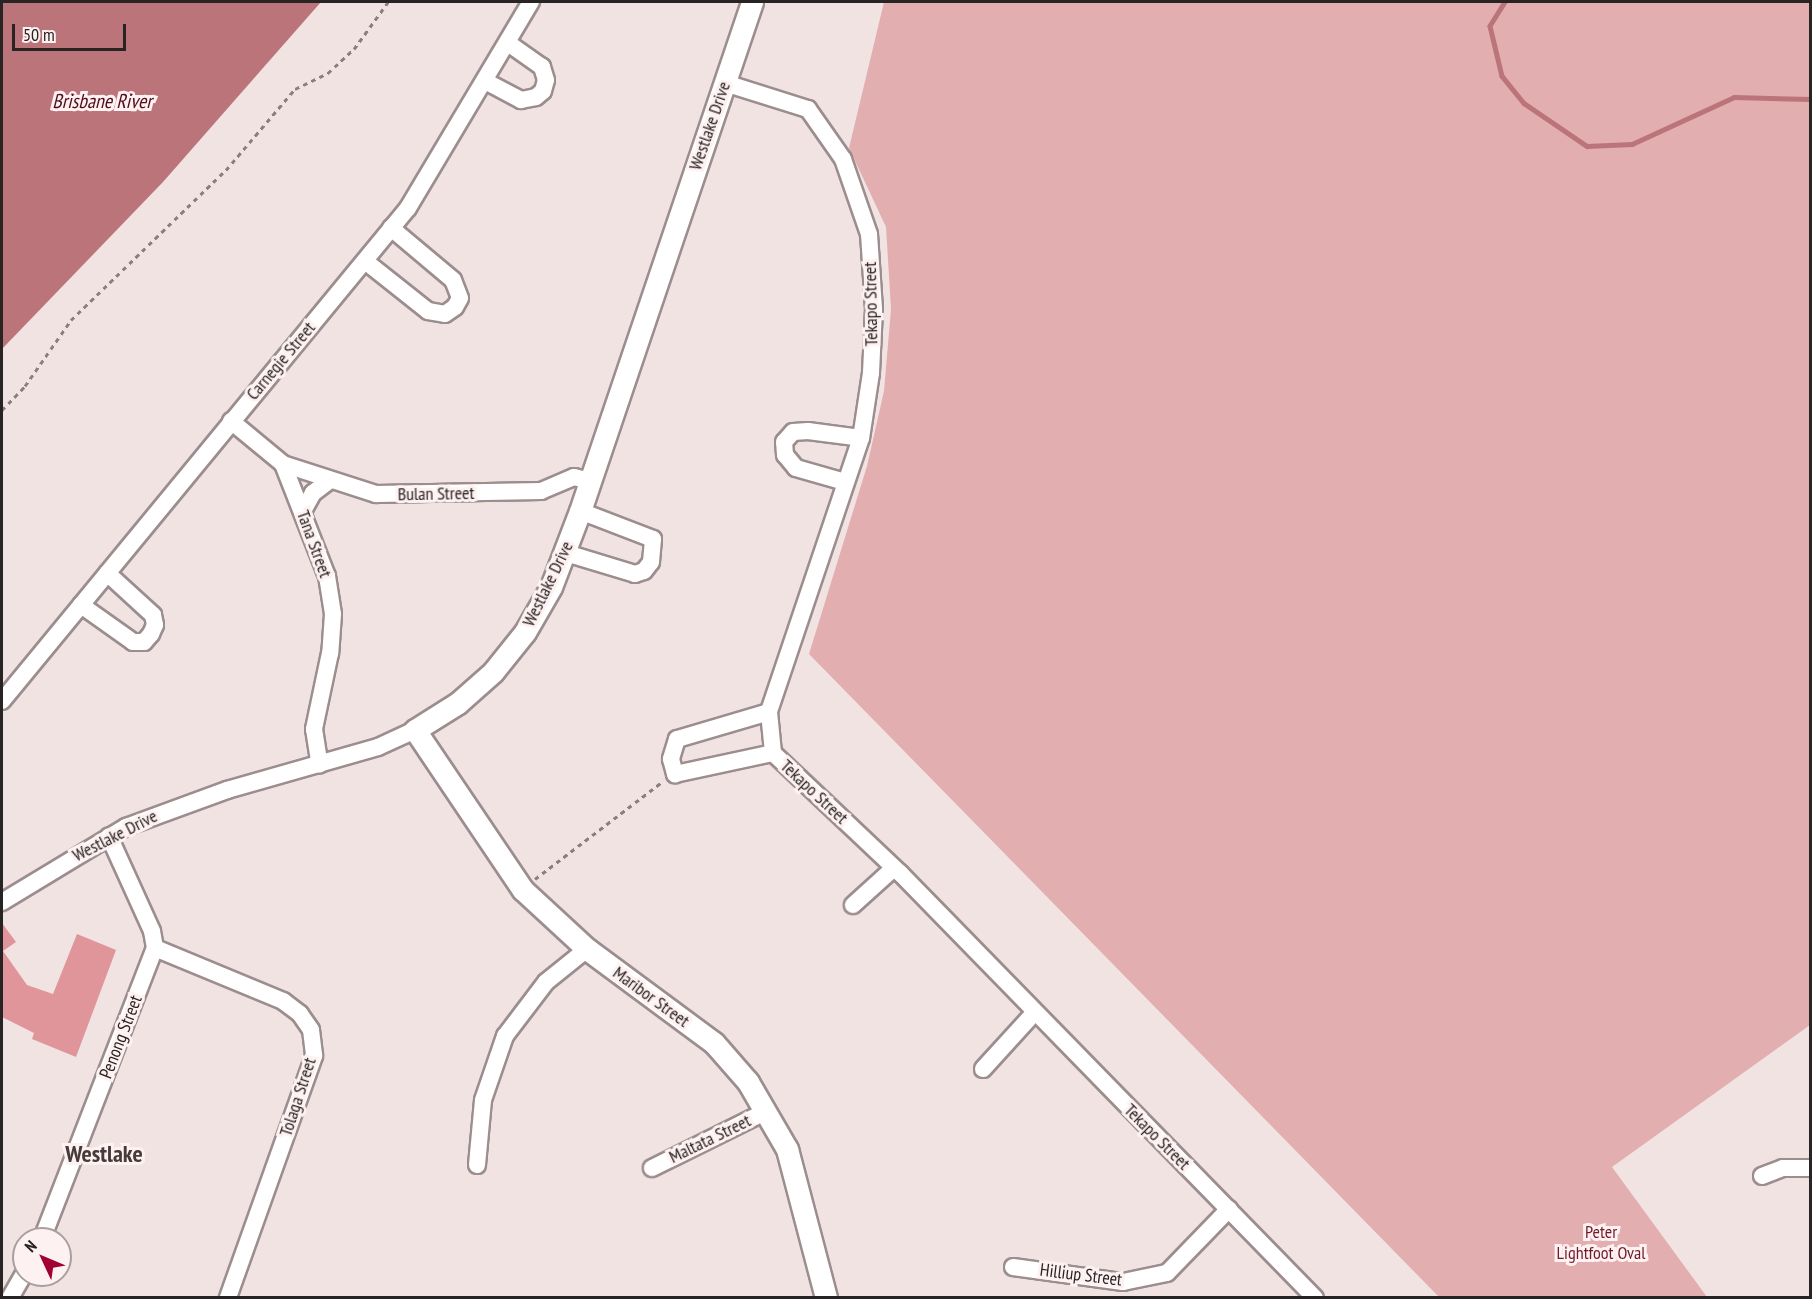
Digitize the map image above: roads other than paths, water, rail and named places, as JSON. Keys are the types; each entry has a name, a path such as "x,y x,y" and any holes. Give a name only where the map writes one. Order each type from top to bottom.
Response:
{"street":[{"name":"Carnegie Street","path":"2,701 391,228 485,81 531,2"},
{"name":"Westlake Drive","path":"2,902 109,836 174,808 378,747 415,730 477,687 512,650 540,608 566,553 752,2"},
{"path":"485,81 521,100 536,97 543,91 546,80 542,67 508,43"},
{"name":"Tekapo Street","path":"725,83 808,109 843,159 869,234 874,309 871,373 861,438 770,712 773,753 894,868 1315,1298"},
{"path":"365,261 428,311 445,314 455,307 460,298 453,280 391,228"},
{"name":"Tana Street","path":"231,421 283,464 327,576 333,614 330,653 314,729 320,765"},
{"path":"845,482 796,468 785,455 784,442 793,432 808,430 861,438"},
{"name":"Bulan Street","path":"283,464 376,494 541,491 574,477 590,481"},
{"path":"303,511 313,493 330,480"},
{"path":"566,553 634,574 644,571 651,562 653,539 580,511"},
{"path":"81,605 127,639 144,642 155,625 153,615 107,573"},
{"path":"770,712 677,739 671,759 675,774 773,753"},
{"name":"Maribor Street","path":"415,730 523,890 587,949 714,1043 767,1111 793,1167 826,1298"},
{"path":"109,836 152,932 155,948"},
{"path":"853,905 894,868"},
{"name":"Penong Street","path":"47,1227 155,948"},
{"name":"Tolaga Street","path":"155,948 283,1001 300,1014 311,1030 314,1056 228,1298"},
{"path":"477,1164 483,1100 505,1036 546,982 587,949"},
{"path":"983,1069 1034,1013"},
{"name":"Maltata Street","path":"652,1168 767,1111"},
{"path":"1762,1176 1783,1168 1810,1168"},
{"name":"Hilliup Street","path":"1013,1267 1124,1282 1167,1273 1228,1209"}],"water":[{"name":"Brisbane River","path":"2,2 321,2 163,182 2,349"}],"waterway":[{"path":"1505,2 1490,26 1502,76 1524,103 1587,146 1632,144 1734,97 1810,99"}],"district":[{"name":"Westlake","path":"104,1154"}],"park label":[{"name":"Peter Lightfoot Oval","path":"1601,1243"}]}
